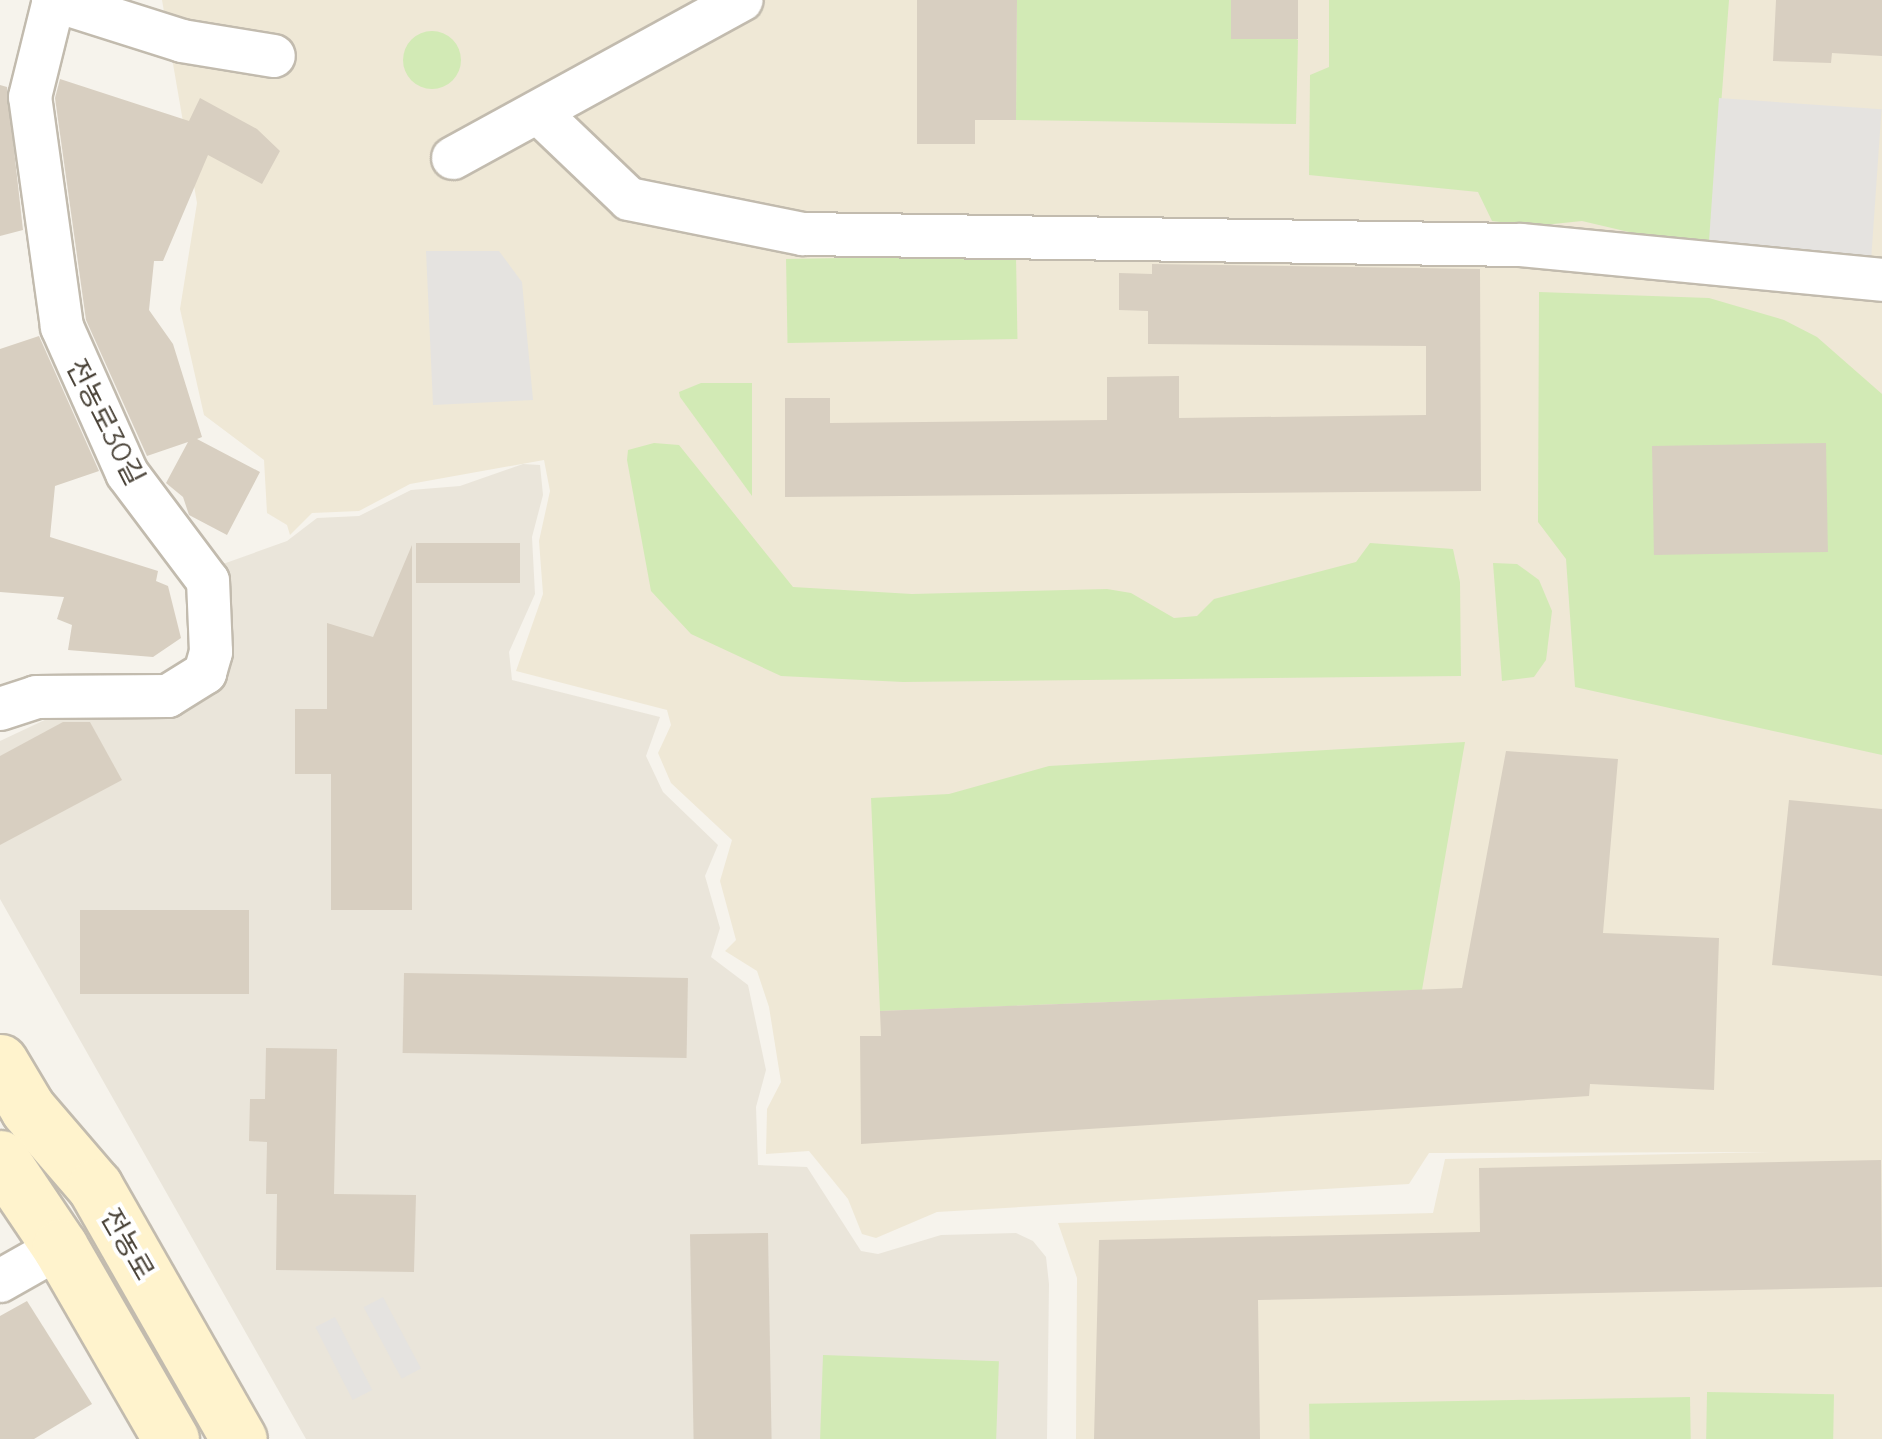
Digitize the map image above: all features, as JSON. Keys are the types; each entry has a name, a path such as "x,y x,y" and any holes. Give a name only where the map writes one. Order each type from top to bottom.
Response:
{"main road":[{"name":"전농로","path":"0,1062 28,1109 95,1187 239,1439"},
{"path":"0,1158 60,1247 170,1439"}],"street":[{"path":"54,0 182,41 274,56"},
{"name":"전농로30길","path":"0,709 36,696 168,696 205,673 211,652 208,581 127,473 62,327 30,97 54,0"},
{"path":"453,158 742,0"},
{"path":"538,114 628,199 803,234 1521,245 1882,280"},
{"path":"0,1281 60,1247"}],"shaded area":[{"path":"162,0 1882,0 1882,1439 1076,1439 1077,1278 1058,1223 1433,1213 1445,1159 1771,1152 1429,1153 1409,1184 937,1212 876,1238 862,1234 848,1199 809,1151 766,1154 767,1109 781,1082 769,1007 757,971 725,951 736,940 720,881 732,840 671,783 658,753 671,725 667,710 516,671 543,594 539,541 550,491 544,460 410,484 359,511 312,513 290,535 287,525 267,513 264,460 204,415 180,309 197,203"},
{"path":"1719,98 1882,109 1871,262 1708,251"},
{"path":"426,251 499,251 522,282 533,400 433,405"},
{"path":"523,464 540,465 543,495 532,537 535,594 509,652 512,680 660,717 646,756 663,792 718,845 705,876 720,928 711,957 748,985 766,1070 756,1107 758,1165 807,1167 861,1251 878,1254 941,1235 1016,1233 1033,1241 1046,1257 1049,1284 1047,1439 306,1439 0,899 0,741 68,709 170,709 228,641 223,564 287,541 317,518 359,516 411,490 460,486"},
{"path":"383,1297 421,1369 402,1379 364,1307"},
{"path":"335,1317 372,1390 353,1400 315,1327"}],"green space":[{"path":"1017,0 1231,0 1298,40 1296,124 1016,120"},
{"path":"1329,0 1729,0 1710,251 1582,221 1534,226 1492,221 1478,192 1309,175 1310,75 1329,67"},
{"path":"432,31 453,39 461,60 453,81 432,89 411,81 403,60 411,39"},
{"path":"1016,255 1017,339 788,343 786,259"},
{"path":"1539,292 1709,298 1784,320 1817,337 1882,394 1882,755 1575,687 1566,559 1538,522"},
{"path":"701,383 752,383 752,496 680,397 679,392"},
{"path":"654,443 679,445 793,587 912,594 1107,589 1131,593 1174,618 1197,616 1214,599 1356,562 1370,543 1453,549 1460,582 1461,676 903,682 781,676 691,634 651,591 627,460 628,450"},
{"path":"1493,563 1517,564 1539,580 1552,611 1546,660 1534,677 1502,681"},
{"path":"1465,742 1422,990 880,1011 871,798 949,794 1049,766"},
{"path":"823,1355 999,1361 996,1439 820,1439"},
{"path":"1707,1392 1834,1394 1833,1439 1706,1439"},
{"path":"1690,1397 1691,1439 1310,1439 1309,1404"}],"building":[{"path":"917,0 1017,0 1016,120 975,120 975,144 917,144"},
{"path":"1231,0 1298,0 1298,39 1231,39"},
{"path":"1776,0 1882,0 1882,56 1832,53 1831,63 1773,61"},
{"path":"60,79 189,121 200,98 257,129 280,151 262,184 208,155 163,261 154,261 149,310 173,344 202,437 197,439 260,472 227,535 189,515 183,497 166,483 188,442 147,456 86,320 55,98"},
{"path":"0,85 7,87 23,230 0,236"},
{"path":"1152,264 1480,269 1481,491 785,497 785,398 830,398 830,423 1107,420 1107,377 1179,376 1179,418 1426,415 1426,346 1148,344 1148,311 1119,310 1119,273 1152,274"},
{"path":"39,336 99,471 55,486 50,537 158,571 156,581 168,586 181,638 153,657 68,650 72,625 57,619 64,597 0,592 0,349"},
{"path":"1826,443 1828,552 1654,555 1652,446"},
{"path":"416,543 520,543 520,583 416,583"},
{"path":"412,545 412,910 331,910 331,774 295,774 295,709 327,709 327,623 373,637"},
{"path":"63,722 90,722 122,780 0,845 0,756"},
{"path":"1506,751 1618,759 1603,933 1719,938 1714,1090 1590,1084 1589,1096 861,1144 860,1036 881,1036 880,1011 1462,988"},
{"path":"1789,800 1882,809 1882,976 1772,965"},
{"path":"80,910 249,910 249,994 80,994"},
{"path":"404,973 688,978 687,1058 403,1053"},
{"path":"266,1048 337,1049 334,1194 416,1195 414,1272 276,1270 277,1194 266,1194 267,1142 249,1141 250,1099 265,1099"},
{"path":"1881,1160 1882,1287 1258,1300 1260,1439 1094,1439 1099,1240 1480,1232 1479,1168"},
{"path":"768,1233 772,1439 694,1439 690,1234"},
{"path":"27,1301 92,1404 34,1439 0,1439 0,1316"}]}
